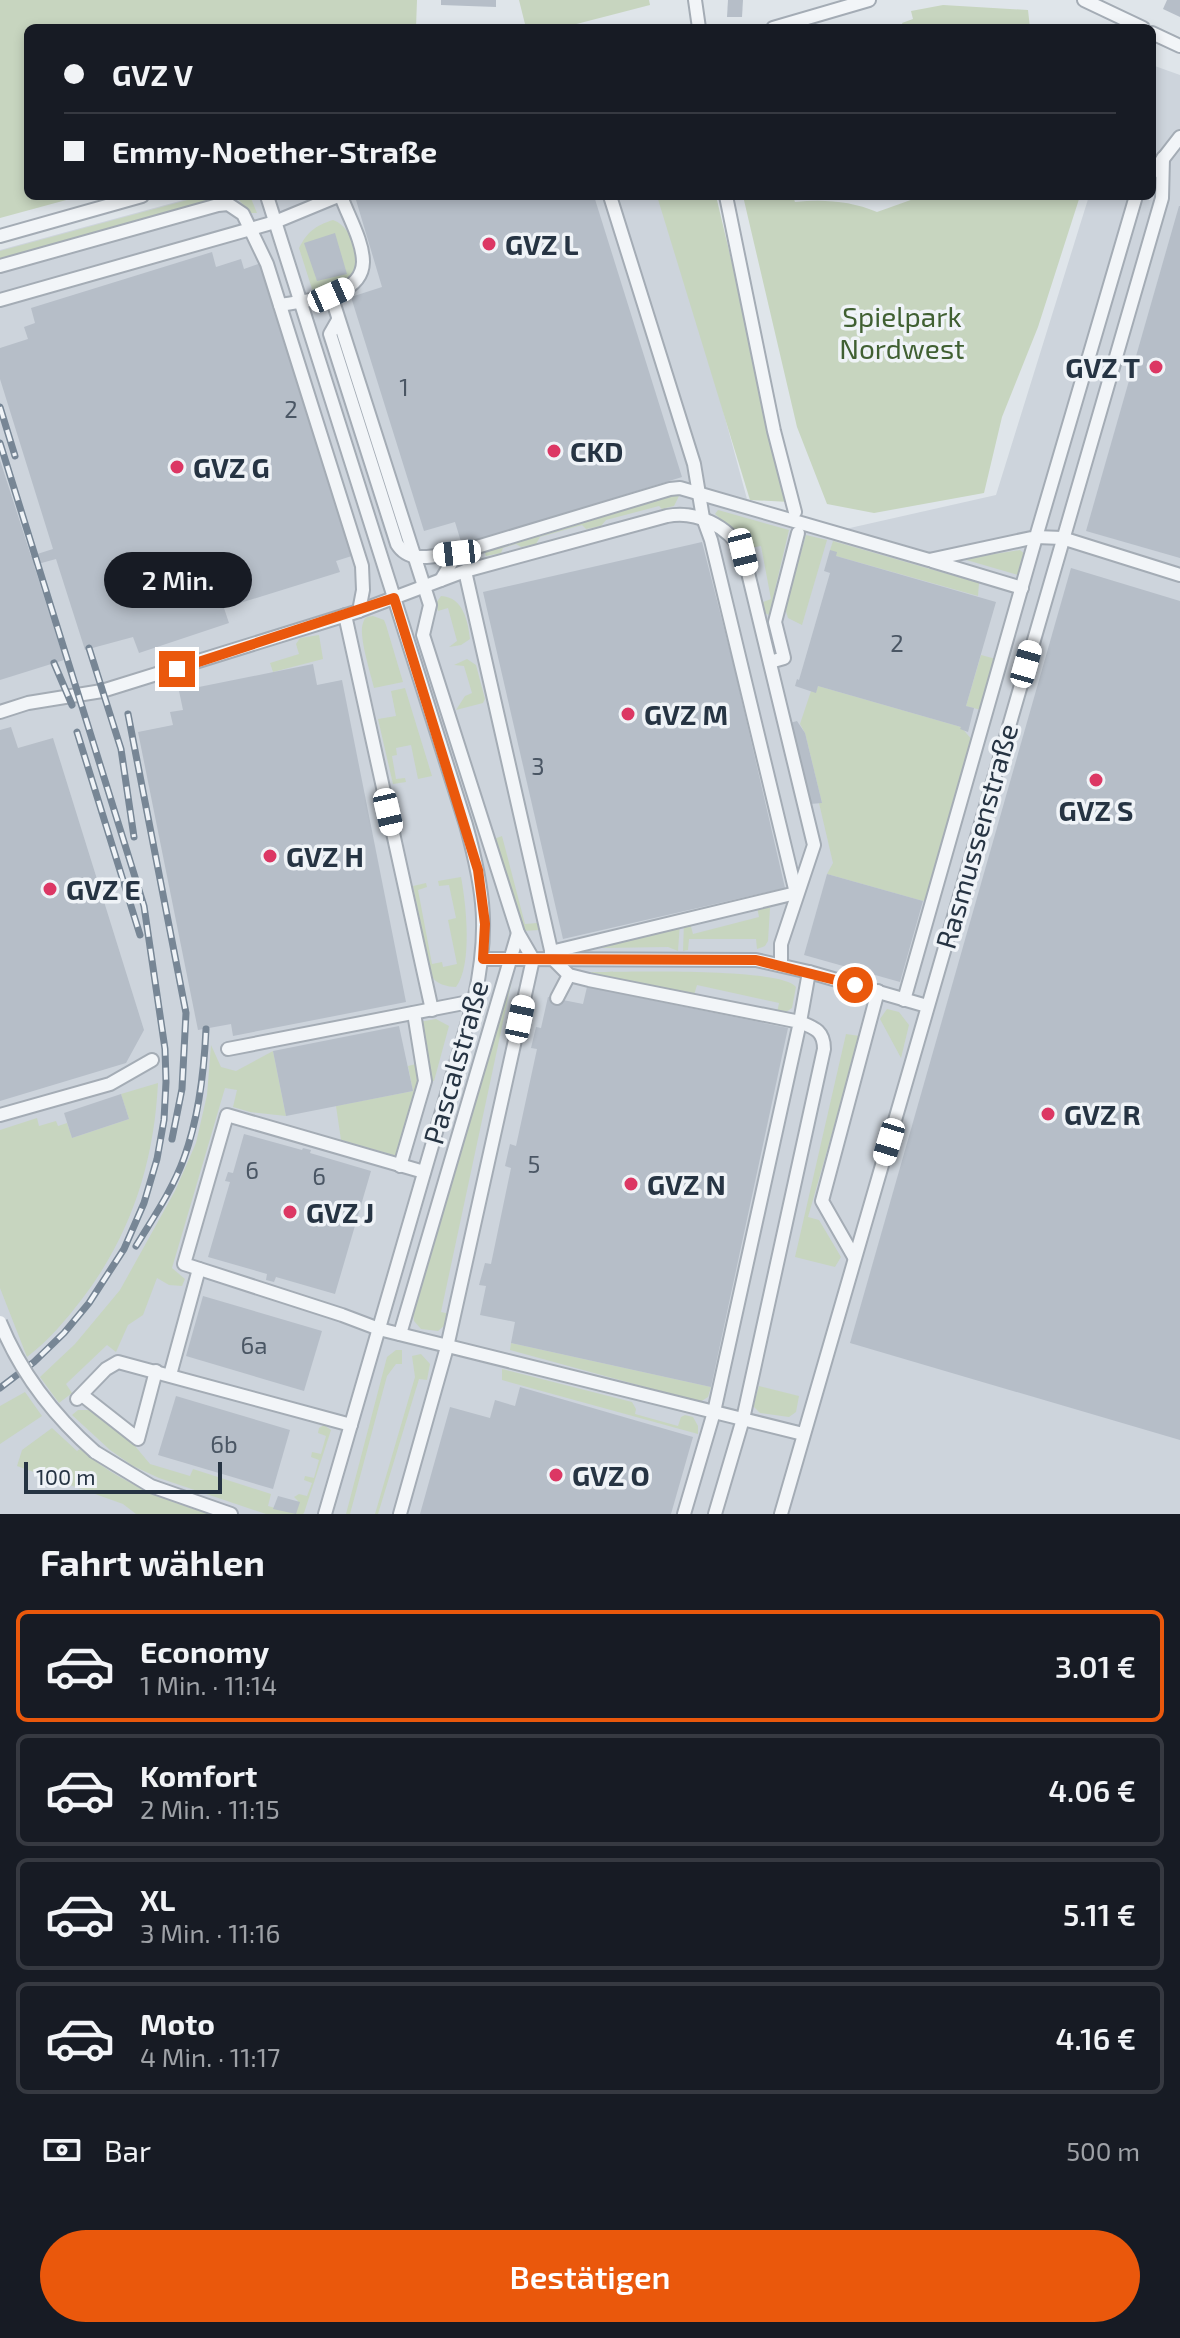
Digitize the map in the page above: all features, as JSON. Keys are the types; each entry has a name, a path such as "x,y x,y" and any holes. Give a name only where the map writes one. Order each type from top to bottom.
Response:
{"street":[{"path":"695,0 698,24"},
{"path":"787,24 869,0"},
{"path":"1084,0 1135,24"},
{"path":"1156,35 1180,46"},
{"path":"1156,168 1180,137"},
{"name":"Rasmussenstraße","path":"781,1514 1162,198 1163,158"},
{"path":"0,236 128,200"},
{"name":"Pascalstraße","path":"268,200 478,870 485,924 483,959 474,1001 325,1514"},
{"path":"0,300 252,229 330,200"},
{"path":"280,305 331,295 346,289 358,278 363,264 361,249 342,200"},
{"path":"611,200 694,464 703,518 796,893"},
{"path":"727,200 774,431 795,512"},
{"path":"904,1000 1135,200"},
{"path":"0,266 218,205 228,204 243,214 267,264 362,566 363,590 359,611"},
{"path":"331,295 430,605 423,635 518,933 533,959 447,1347 400,1514"},
{"path":"338,320 330,334 401,551 415,558 457,553 680,488 1022,588"},
{"path":"0,712 28,703 102,691 359,611 465,571 678,514 703,518 732,538 743,552 784,658 770,662"},
{"path":"781,965 781,944 814,845 770,662 769,624 798,533"},
{"path":"929,560 1036,537 1062,538 1180,575"},
{"path":"362,566 401,551"},
{"path":"441,580 457,553"},
{"path":"465,571 552,956 569,975 800,1022 819,1030 823,1036 824,1049 743,1419 715,1514"},
{"path":"345,615 432,1010"},
{"path":"942,861 967,870"},
{"path":"483,959 552,956 796,893"},
{"path":"400,1334 518,933"},
{"path":"552,956 740,959 809,972 927,1006"},
{"path":"684,1514 714,1412 809,972"},
{"path":"557,998 569,975"},
{"path":"854,1257 822,1201 878,991"},
{"path":"228,1049 474,1001"},
{"path":"400,1166 425,1081 414,1013"},
{"path":"0,1115 110,1084 152,1060"},
{"path":"424,1172 227,1115 184,1264 379,1329 803,1434"},
{"path":"170,1375 199,1269"},
{"path":"0,1322 34,1387 69,1429 95,1452 151,1486 231,1514"},
{"path":"156,1371 138,1439 80,1397 106,1369 118,1362 156,1371 351,1425"}],"shaded area":[{"path":"1156,66 1180,75 1180,1514 0,1514 0,250 183,200 666,200 747,499 841,530 996,495 1088,200 1156,200"}],"green space":[{"path":"0,0 417,0 416,24 24,24 24,200 66,200 0,218"},
{"path":"519,0 649,0 650,5 576,24 525,24"},
{"path":"943,5 1028,10 1030,24 902,24 913,19 911,11"},
{"path":"187,200 217,200 0,259 0,251"},
{"path":"239,200 252,200 257,213 251,213"},
{"path":"658,200 717,200 789,502 750,500"},
{"name":"Spielpark Nordwest","path":"744,200 837,202 877,212 911,200 1079,200 1038,327 1002,417 984,493 874,513 827,504 797,427"},
{"path":"333,220 345,229 354,243 355,268 341,284 317,294 313,292 299,248 313,230"},
{"path":"677,493 679,496 674,506 662,509 659,506 606,520 601,526 586,529 582,525 540,537 536,544 521,547 516,544 503,548 501,553 486,556 484,550"},
{"path":"718,510 789,530 769,615 765,613 763,602 771,599 761,546 750,548 747,541 715,514"},
{"path":"806,535 827,540 802,625 788,618 785,608"},
{"path":"833,541 979,583 978,596 836,556 830,550"},
{"path":"1020,550 1026,555 1018,575 963,559"},
{"path":"441,596 455,601 466,618 470,639 461,645 449,647 457,641 448,608 438,611 436,603"},
{"path":"373,616 384,620 403,682 374,688 362,629 365,619"},
{"path":"319,635 323,659 273,672 270,663 299,654 296,644 300,638"},
{"path":"981,655 996,659 981,710 966,706"},
{"path":"467,659 476,665 485,699 483,703 456,710 465,696 472,693 464,666 454,665"},
{"path":"818,686 961,727 973,741 928,897 923,901 827,874 833,863 819,803 822,803 805,733 800,724 811,691 816,692"},
{"path":"405,688 432,776 418,779 411,745 396,748 397,755 392,756 396,779 405,778 406,782 393,784 378,719 396,716 391,691"},
{"path":"502,836 525,924 537,923 539,930 523,931 494,839"},
{"path":"461,877 466,917 465,964 456,987 453,987 439,983 431,975 413,886 426,883 427,887 418,890 432,964 442,962 443,967 457,964 448,920 456,918 449,885 439,886 438,881"},
{"path":"767,905 770,908 765,946 757,949 756,939 689,939 688,950 683,951 684,922 690,923 693,934 759,917 757,907"},
{"path":"680,923 678,951 668,947 600,948 600,945"},
{"path":"588,972 732,973 762,976 796,987 792,1008 783,1014 777,1013 779,1003 697,985 694,995"},
{"path":"512,980 441,1312 450,1314 438,1331 421,1329 414,1321 413,1314 508,985"},
{"path":"887,1009 899,1012 909,1025 901,1058 880,1019"},
{"path":"436,1019 449,1026 434,1081 428,1080 419,1022"},
{"path":"846,1034 860,1036 808,1217 819,1220 841,1257 835,1267 795,1257"},
{"path":"211,1045 221,1067 236,1071 273,1051 286,1116 233,1107 237,1090 225,1088 172,1268 185,1279 182,1286 169,1285 157,1278 143,1315 128,1325 116,1352 107,1345 66,1384 72,1393 59,1403 40,1377 75,1344 120,1290 175,1191 196,1143 207,1095"},
{"path":"420,1063 422,1078 397,1156 341,1140 336,1106 413,1091 408,1066"},
{"path":"158,1083 156,1113 145,1170 127,1224 82,1299 56,1330 27,1357 0,1288 0,1130 37,1118 39,1126 56,1121 58,1126 67,1123 72,1138 129,1119 121,1094"},
{"path":"511,1343 711,1387 708,1397 700,1402 510,1350"},
{"path":"396,1350 402,1350 402,1364 396,1364 387,1376 350,1514 346,1514 387,1357"},
{"path":"421,1354 430,1364 427,1380 419,1379 378,1514 375,1514 415,1377 412,1356"},
{"path":"502,1369 632,1402 635,1414 678,1426 681,1417 693,1417 698,1434 502,1380"},
{"path":"759,1386 799,1396 796,1412 789,1417 760,1413 753,1406"},
{"path":"25,1392 42,1416 0,1444 0,1406"},
{"path":"78,1410 90,1410 135,1446 150,1464 190,1476 193,1469 271,1494 268,1506 293,1513 298,1501 294,1497 299,1494 307,1496 312,1483 304,1480 305,1476 314,1478 319,1460 311,1457 312,1452 321,1454 326,1436 318,1433 319,1428 324,1425 331,1430 304,1513 266,1514 159,1478 133,1466 110,1450 72,1415"},
{"path":"52,1428 77,1451 80,1449 125,1480 157,1496 209,1514 136,1514 123,1504 17,1466 22,1450"}],"building":[{"path":"441,0 496,0 496,7 441,5"},
{"path":"728,0 743,0 742,17 727,17"},
{"path":"1167,0 1180,0 1180,17 1163,9"},
{"path":"356,200 595,200 682,477 462,545 455,522 424,531 351,297 382,287"},
{"name":"GVZ T","path":"1180,206 1180,558 1086,531"},
{"path":"335,233 347,274 317,281 304,243"},
{"name":"GVZ G","path":"212,252 216,267 241,259 244,269 261,263 355,555 336,561 340,572 224,608 229,623 139,653 133,637 85,650 56,559 34,565 64,660 0,680 0,460 31,556 53,549 0,379 0,348 28,339 24,327 35,323 31,308"},
{"name":"GVZ M","path":"702,542 785,888 563,939 483,592"},
{"path":"830,550 837,552 836,556 996,602 966,706 974,708 968,732 961,727 818,686 816,693 795,686 830,573 824,571"},
{"path":"1071,568 1180,601 1180,1440 850,1343"},
{"name":"GVZ H","path":"313,664 317,685 342,680 406,1002 233,1036 231,1024 198,1030 138,732 173,725 170,712 183,710 179,691"},
{"path":"797,721 805,733 822,803 810,804 790,723"},
{"name":"GVZ E","path":"11,727 18,748 53,738 144,1030 126,1063 0,1101 0,730"},
{"path":"827,874 923,901 900,982 804,955"},
{"name":"GVZ N","path":"587,987 788,1028 711,1387 511,1343 515,1322 480,1315 486,1286 479,1285 485,1263 491,1264 511,1168 505,1166 510,1144 516,1146 537,1049 531,1048 536,1027 541,1028 548,997 583,1004"},
{"path":"399,1026 413,1091 286,1116 273,1051"},
{"path":"121,1094 129,1119 72,1138 64,1113"},
{"name":"GVZ J","path":"244,1134 311,1150 310,1153 371,1171 335,1294 276,1277 274,1282 266,1280 267,1274 208,1257 230,1182 225,1181 228,1172 233,1173"},
{"path":"203,1296 322,1331 304,1391 186,1356"},
{"name":"GVZ O","path":"520,1387 693,1437 671,1514 420,1514 450,1407 490,1418 495,1400 515,1406"},
{"path":"176,1396 290,1430 273,1489 158,1455"},
{"path":"278,1496 300,1502 296,1514 273,1509"}],"railway":[{"path":"0,407 15,456"},
{"path":"0,443 144,906 165,1049 166,1082 164,1120 157,1159 144,1203 124,1249 89,1303 64,1333 34,1362 0,1388"},
{"path":"89,648 121,749 134,837"},
{"path":"54,663 72,705"},
{"path":"128,714 186,1013 182,1089 172,1139"},
{"path":"77,732 140,935"},
{"path":"136,1246 184,1158 200,1095 206,1029"}],"place":[{"name":"GVZ L","path":"489,244"},
{"name":"GVZ T","path":"1156,367"},
{"name":"CKD","path":"554,451"},
{"name":"GVZ G","path":"177,467"},
{"name":"GVZ M","path":"628,714"},
{"name":"GVZ S","path":"1096,780"},
{"name":"GVZ H","path":"270,856"},
{"name":"GVZ E","path":"50,889"},
{"name":"GVZ R","path":"1048,1114"},
{"name":"GVZ N","path":"631,1184"},
{"name":"GVZ J","path":"290,1212"},
{"name":"GVZ O","path":"556,1475"}],"route":[{"path":"177,669 394,598 478,870 485,924 483,959 756,960 855,985"}]}
